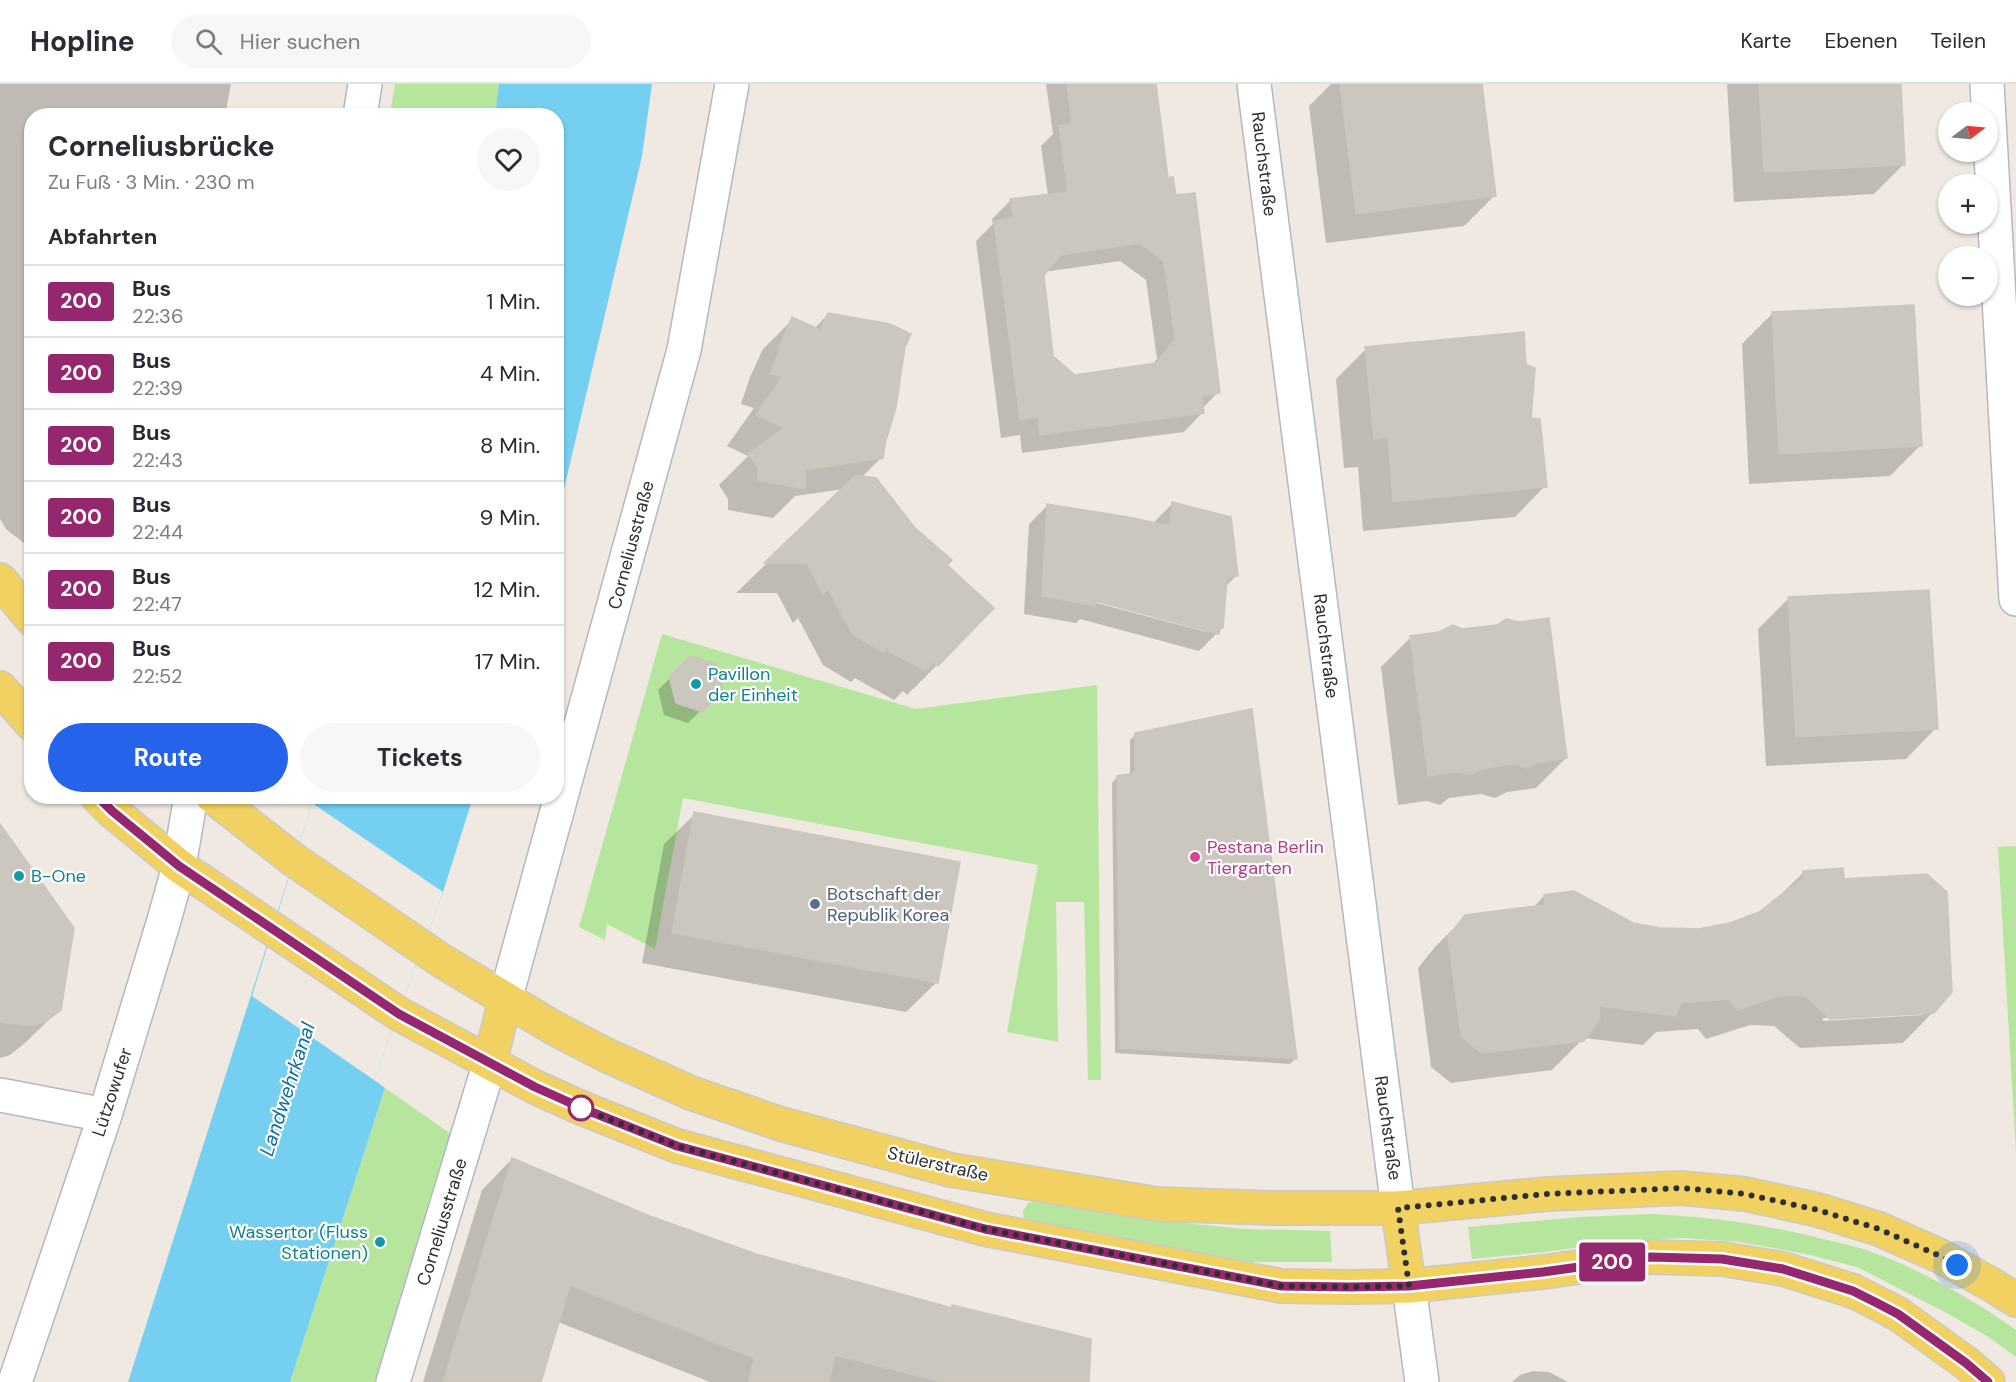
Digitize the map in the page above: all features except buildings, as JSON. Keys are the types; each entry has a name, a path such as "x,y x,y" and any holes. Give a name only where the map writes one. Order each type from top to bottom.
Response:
{"main road":[{"path":"0,580 24,609"},
{"path":"0,688 24,715"},
{"path":"106,804 179,866 399,1014 535,1087 677,1146 985,1229 1281,1286 1409,1286 1543,1272 1651,1257 1722,1259 1783,1269 1853,1291 1875,1302 1906,1320 1966,1363 1988,1382"},
{"name":"Stülerstraße","path":"222,804 294,860 423,948 505,1000 606,1055 691,1093 781,1124 951,1170 1157,1204 1274,1208 1398,1208 1548,1194 1681,1188 1745,1194 1818,1210 1879,1229 1940,1256 2016,1300"},
{"path":"490,1062 505,1000"},
{"path":"1398,1208 1409,1286"}],"street":[{"path":"361,108 365,84"},
{"name":"Corneliusstraße","path":"564,786 684,350 732,84"},
{"name":"Rauchstraße","path":"1254,84 1398,1208"},
{"path":"1987,84 2006,240 2016,599"},
{"name":"Lützowufer","path":"15,1382 105,1114 162,928 179,866 190,804"},
{"name":"Corneliusstraße","path":"505,1000 559,804"},
{"name":"Corneliusstraße","path":"393,1382 490,1062"},
{"path":"0,1095 105,1114"},
{"path":"1409,1286 1422,1382"}],"green space":[{"path":"395,84 499,84 496,108 391,108"},
{"path":"662,634 916,709 1097,685 1101,1080 1088,1080 1084,902 1056,902 1058,1042 1007,1032 1038,865 683,798 655,949 607,924 605,940 579,927"},
{"path":"2016,846 2016,1152 1998,847"},
{"path":"385,1088 451,1134 379,1382 290,1382"},
{"path":"1028,1203 1166,1221 1244,1229 1330,1231 1332,1262 1246,1262 1159,1250 1024,1221 1023,1211"},
{"path":"1651,1214 1759,1225 1848,1245 1882,1256 1942,1284 2016,1330 2016,1357 1990,1338 1945,1312 1857,1267 1806,1254 1740,1242 1684,1238 1623,1241 1472,1259 1468,1227 1580,1217"}],"water":[{"path":"499,84 652,84 642,156 564,489 564,108 496,108"},
{"name":"Landwehrkanal","path":"312,804 471,804 443,892 374,1080 385,1088 290,1382 128,1382"}],"pier":[{"path":"312,804 443,892 374,1080 252,996"}],"bus line":[{"name":"200","path":"105,804 179,866 399,1014 535,1087 677,1146 985,1229 1281,1286 1409,1286 1543,1272 1651,1257 1722,1259 1783,1269 1853,1291 1898,1314 1966,1363 1988,1382"}],"place":[{"name":"Pavillon der Einheit","path":"696,684"},
{"name":"Pestana Berlin Tiergarten","path":"1195,857"},
{"name":"B-One","path":"19,876"},
{"name":"Botschaft der Republik Korea","path":"815,904"},
{"name":"Wassertor (Fluss Stationen)","path":"380,1242"}],"route":[{"path":"581,1108 677,1146 985,1229 1281,1286 1409,1286 1398,1208 1548,1194 1681,1188 1745,1194 1818,1210 1879,1229 1957,1265"}]}
